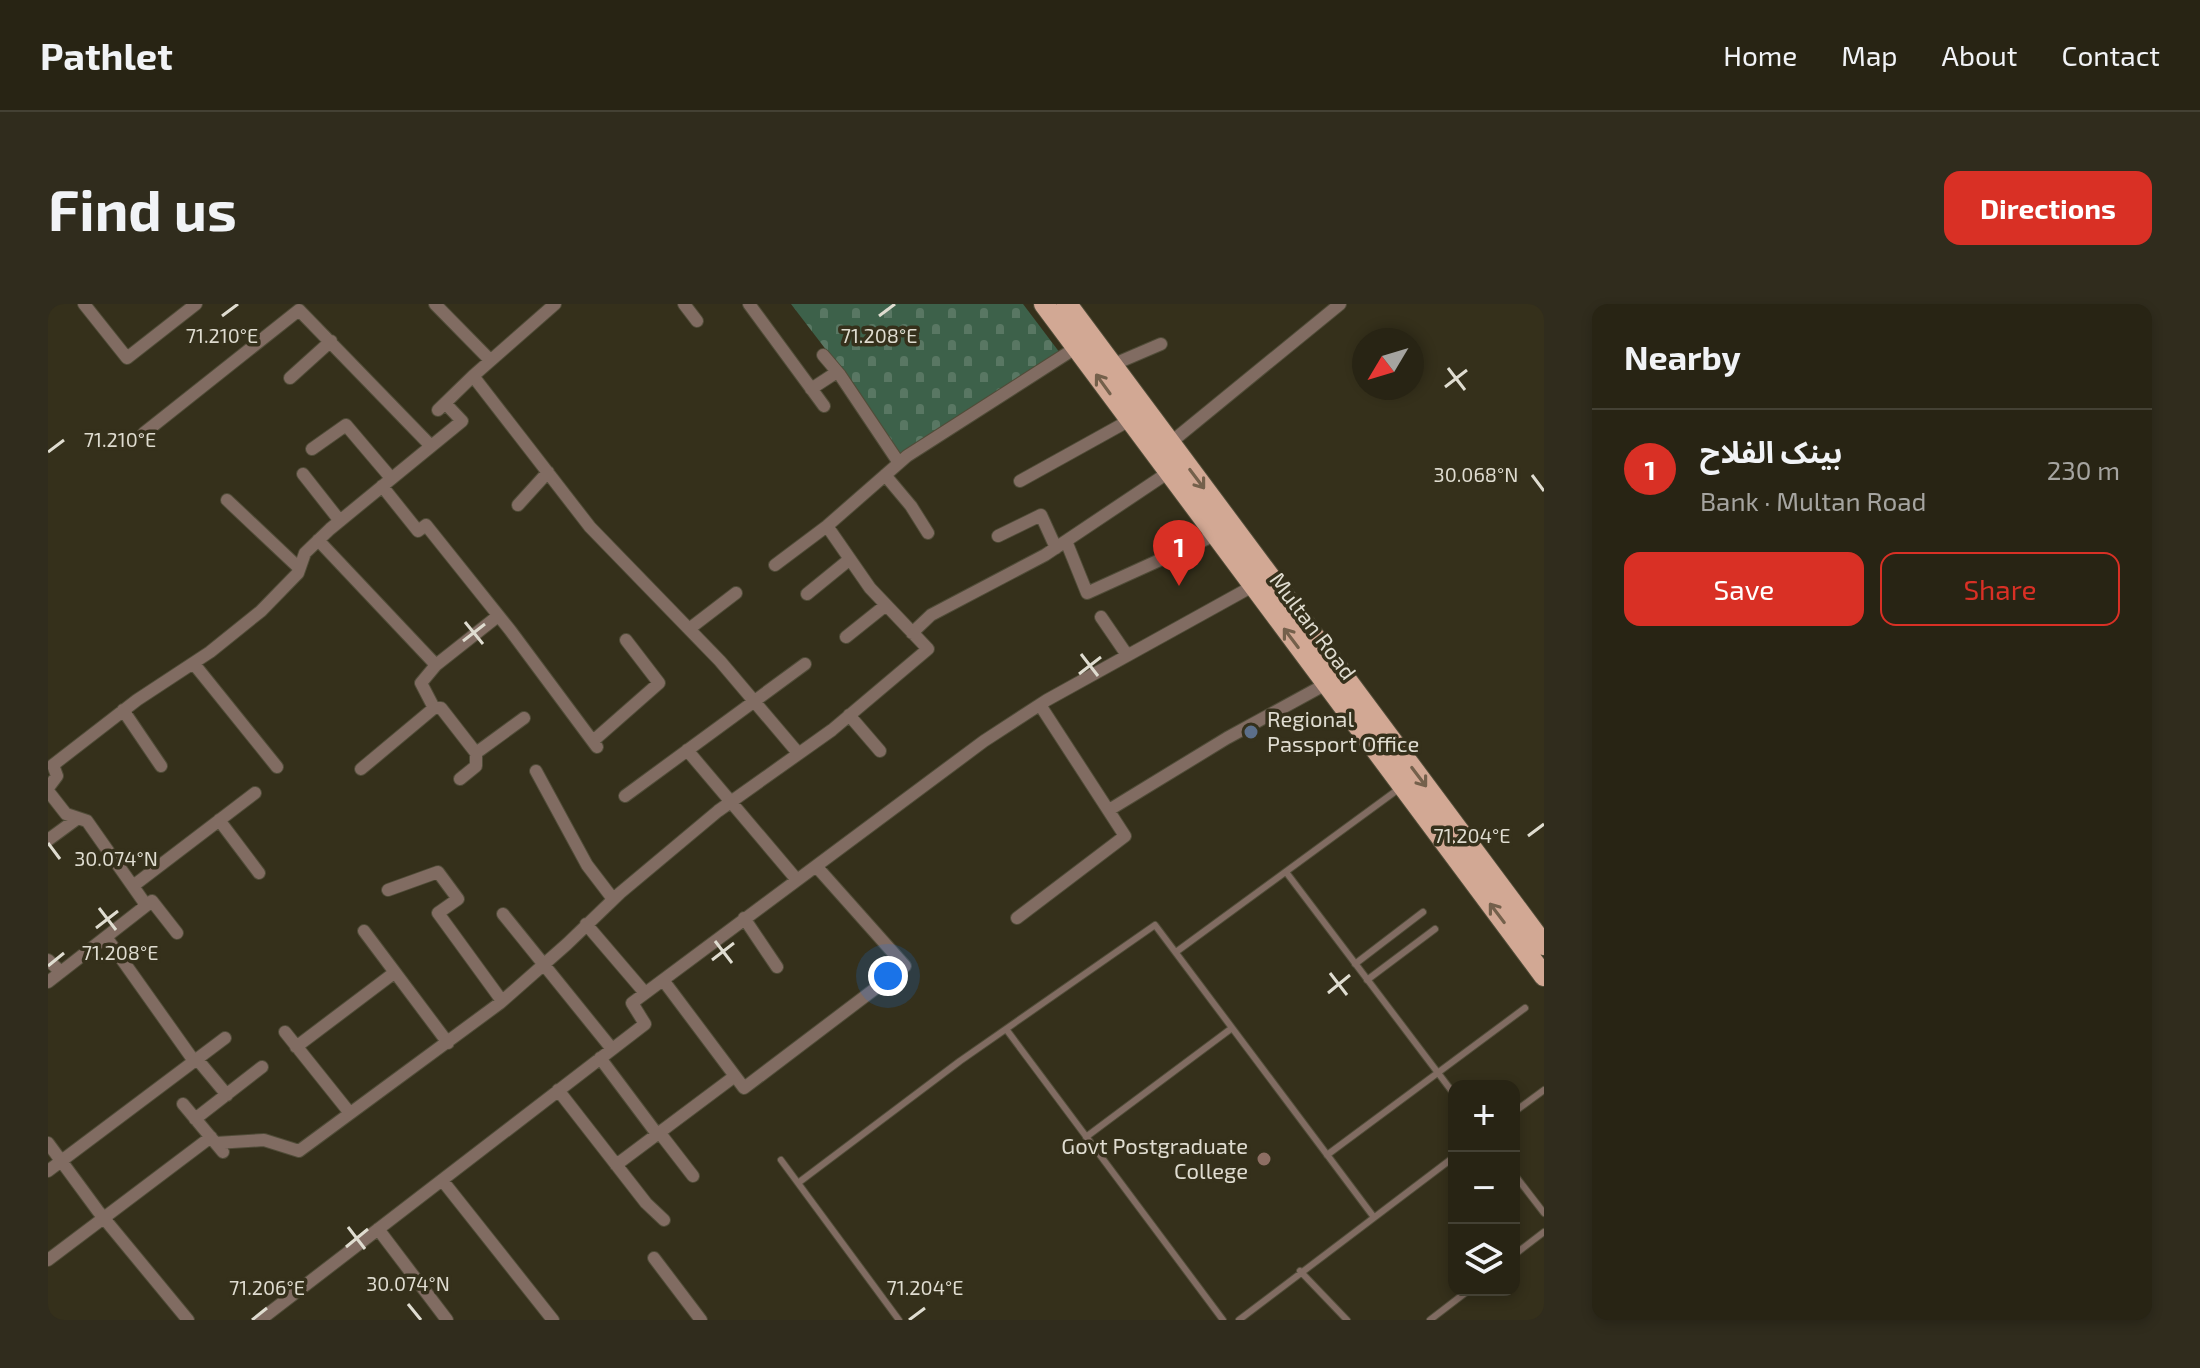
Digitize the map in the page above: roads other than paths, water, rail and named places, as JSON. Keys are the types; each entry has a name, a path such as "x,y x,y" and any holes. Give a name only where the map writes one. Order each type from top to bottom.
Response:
{"main road":[{"name":"Multan Road","path":"1044,304 1544,976"},
{"name":"Multan Road","path":"1067,304 1544,945"}],"street":[{"path":"84,304 127,358 196,304"},
{"path":"146,905 87,821 66,814 48,789 57,776 53,765 123,710 194,664 261,611 298,573 305,553 318,540 462,421 442,407 490,360 555,304"},
{"path":"684,304 697,321"},
{"path":"749,304 824,406"},
{"path":"436,305 490,360"},
{"path":"1170,443 1336,305"},
{"path":"144,433 299,310 431,446"},
{"path":"290,378 331,341"},
{"path":"1112,365 1161,344"},
{"path":"775,565 827,526 899,463 946,429 1077,347"},
{"path":"823,355 899,463"},
{"path":"811,389 837,372"},
{"path":"473,376 590,527 689,629 798,753"},
{"path":"1020,481 1130,420"},
{"path":"312,449 346,425 418,531 426,525 595,744 659,683 626,640"},
{"path":"518,505 548,472"},
{"path":"912,633 931,615 1061,544 1169,472"},
{"path":"303,474 340,521"},
{"path":"885,475 911,506 928,533"},
{"path":"227,500 299,568"},
{"path":"998,536 1041,515 1061,544 1087,593 1215,535"},
{"path":"48,1260 103,1216 217,1144 264,1140 299,1151 502,1001 613,899 730,802 849,715 928,649 886,605 827,526"},
{"path":"318,540 436,665"},
{"path":"807,594 850,559"},
{"path":"260,1320 645,1024 632,1003 744,918 972,750 1040,705 1253,586"},
{"path":"689,629 736,593"},
{"path":"846,637 886,605"},
{"path":"434,708 421,683 436,665 498,616"},
{"path":"1101,617 1127,655"},
{"path":"194,664 277,767"},
{"path":"625,796 805,664"},
{"path":"1109,810 1227,738 1326,684"},
{"path":"1017,918 1125,836 1040,705"},
{"path":"361,769 434,708 441,708 476,753 476,766 460,779"},
{"path":"123,710 161,766"},
{"path":"849,715 880,751"},
{"path":"476,753 524,718"},
{"path":"687,750 797,880"},
{"path":"536,771 587,865 613,899"},
{"path":"133,886 255,793"},
{"path":"48,840 78,818"},
{"path":"219,820 259,873"},
{"path":"663,980 744,1088 905,966 816,866"},
{"path":"388,890 438,872 458,899 438,913 502,1001"},
{"path":"48,982 152,901 177,933"},
{"path":"503,914 612,1049"},
{"path":"744,918 777,967"},
{"path":"586,924 645,993"},
{"path":"364,931 448,1043"},
{"path":"106,937 195,1060 227,1095"},
{"path":"48,960 61,972"},
{"path":"296,1047 394,973"},
{"path":"285,1032 349,1112"},
{"path":"48,1171 225,1038"},
{"path":"600,1058 693,1176"},
{"path":"195,1119 262,1067"},
{"path":"616,1165 735,1076"},
{"path":"558,1090 646,1203 664,1220"},
{"path":"183,1104 217,1144"},
{"path":"48,1143 188,1320"},
{"path":"442,1180 553,1320"},
{"path":"378,1229 447,1320"},
{"path":"654,1258 701,1320"}],"lane":[{"path":"1176,952 1403,786"},
{"path":"1286,872 1448,1086"},
{"path":"1355,964 1423,912"},
{"path":"798,1183 1006,1029 1155,925 1373,1216"},
{"path":"1367,980 1435,929"},
{"path":"1327,1155 1525,1008"},
{"path":"1086,1137 1232,1028"},
{"path":"1006,1029 1223,1320"},
{"path":"1520,1108 1544,1090"},
{"path":"781,1160 899,1320"},
{"path":"1239,1320 1448,1161"},
{"path":"1520,1182 1544,1213"},
{"path":"1520,1250 1544,1232"},
{"path":"1300,1271 1347,1320"},
{"path":"1430,1320 1461,1296"}],"place":[{"name":"بینک الفلاح","path":"1179,586"},
{"name":"Regional Passport Office","path":"1251,732"},
{"name":"Govt Postgraduate College","path":"1264,1159"}]}
